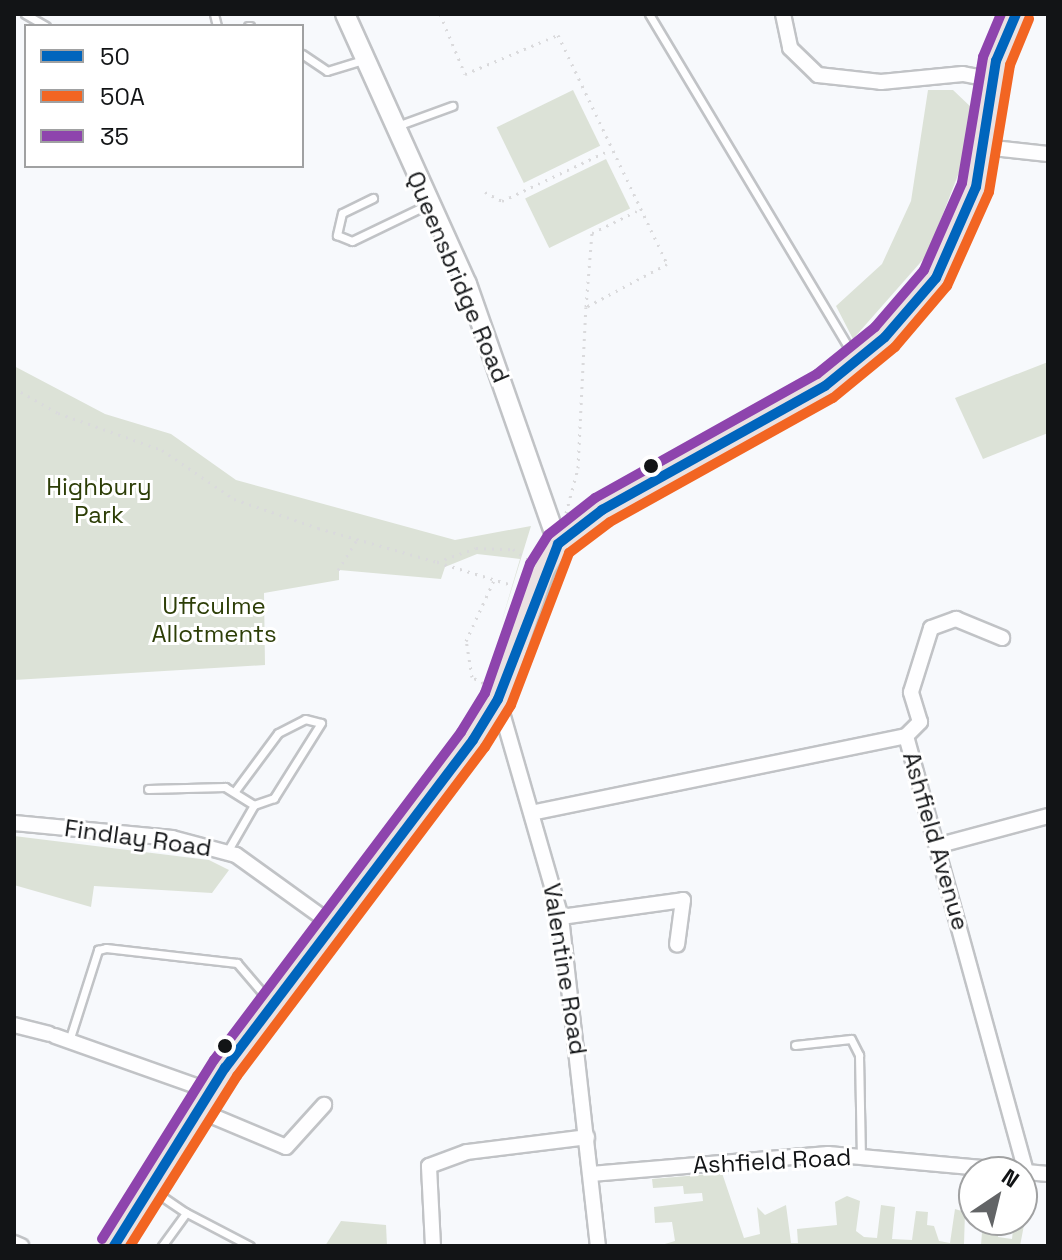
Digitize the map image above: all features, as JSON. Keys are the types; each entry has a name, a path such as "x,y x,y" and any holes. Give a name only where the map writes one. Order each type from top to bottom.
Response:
{"highway":[{"path":"114,1246 204,1100 501,691 543,569 558,544 602,510 858,361 936,278 957,238 984,147 993,80 1016,14"}],"street":[{"name":"Queensbridge Road","path":"345,14 467,284 558,544"},
{"path":"783,14 790,48 818,75 881,82 947,74 993,80"},
{"path":"984,147 1048,154"},
{"path":"906,736 920,722 911,692 931,628 956,619 1002,638"},
{"name":"Valentine Road","path":"501,691 536,812 561,917 598,1246"},
{"name":"Ashfield Avenue","path":"536,812 906,736 940,845 1022,1156"},
{"path":"940,845 1048,816"},
{"name":"Findlay Road","path":"14,823 172,838 227,852 333,925"},
{"path":"561,917 683,900 677,945"},
{"path":"14,1025 58,1037 204,1100 286,1147 324,1105"},
{"path":"433,1246 428,1176 440,1157 587,1137"},
{"name":"Ashfield Road","path":"591,1174 861,1155 958,1165"},
{"path":"14,1243 21,1246"}],"lane":[{"path":"25,14 42,24"},
{"path":"649,14 858,361"},
{"path":"304,55 327,71 365,60"},
{"path":"395,127 452,106"},
{"path":"373,198 342,213 337,235 352,241 429,204"},
{"path":"227,852 254,805 274,798 321,723 305,719 278,733 235,791"},
{"path":"148,789 235,791 254,805"},
{"path":"58,1037 98,950 106,948 237,963 272,1005"},
{"path":"795,1045 851,1039 860,1069 861,1155"},
{"path":"150,1187 185,1212 250,1246"},
{"path":"162,1246 185,1212"}],"path":[{"path":"440,14 465,74 558,35 637,211 667,264 586,307"},
{"path":"485,192 502,201 610,150"},
{"path":"558,544 578,468 592,233 637,211"},
{"path":"14,388 58,413 162,450 234,499 512,585"},
{"path":"338,570 357,539"},
{"path":"437,562 495,548 513,549 543,569"},
{"path":"472,677 467,645 494,580"}],"green space":[{"path":"573,90 600,146 524,183 497,127"},
{"path":"928,90 953,90 973,109 965,157 927,255 853,339 836,306 882,264 911,201"},
{"path":"606,159 630,208 549,248 525,198"},
{"path":"1048,362 1048,433 983,459 955,398"},
{"name":"Highbury Park","path":"14,366 105,414 171,434 236,480 455,540 531,526 500,627 520,559 477,554 445,567 441,579 339,570 339,580 264,593 265,665 14,680"},
{"path":"14,836 209,860 229,870 212,893 94,886 91,907 14,885"},
{"path":"722,1173 744,1238 760,1234 757,1207 765,1215 786,1205 791,1243 798,1243 797,1229 837,1225 835,1202 847,1196 860,1201 856,1231 864,1237 877,1238 881,1205 895,1207 892,1239 912,1240 916,1211 928,1212 927,1225 934,1226 939,1241 950,1243 955,1209 958,1210 958,1236 964,1236 964,1244 981,1245 982,1236 1012,1239 1012,1236 1022,1236 1020,1246 658,1246 675,1241 672,1222 655,1223 654,1207 703,1201 702,1193 684,1194 683,1186 653,1188 652,1179"},
{"path":"341,1221 386,1225 387,1246 325,1246"}],"transit line":[{"name":"35","path":"102,1239 214,1060 461,732 485,693 530,564 548,535 595,498 817,374 875,327 924,270 962,183 983,57 1001,14"},
{"name":"50","path":"114,1246 225,1068 473,740 498,699 558,544 602,510 825,386 885,337 936,278 976,187 996,61 1016,14"},
{"name":"50A","path":"130,1246 237,1076 485,747 511,705 569,553 610,522 833,398 895,347 947,286 989,192 1010,65 1029,19"}],"park label":[{"name":"Uffculme Allotments","path":"214,620"}]}
